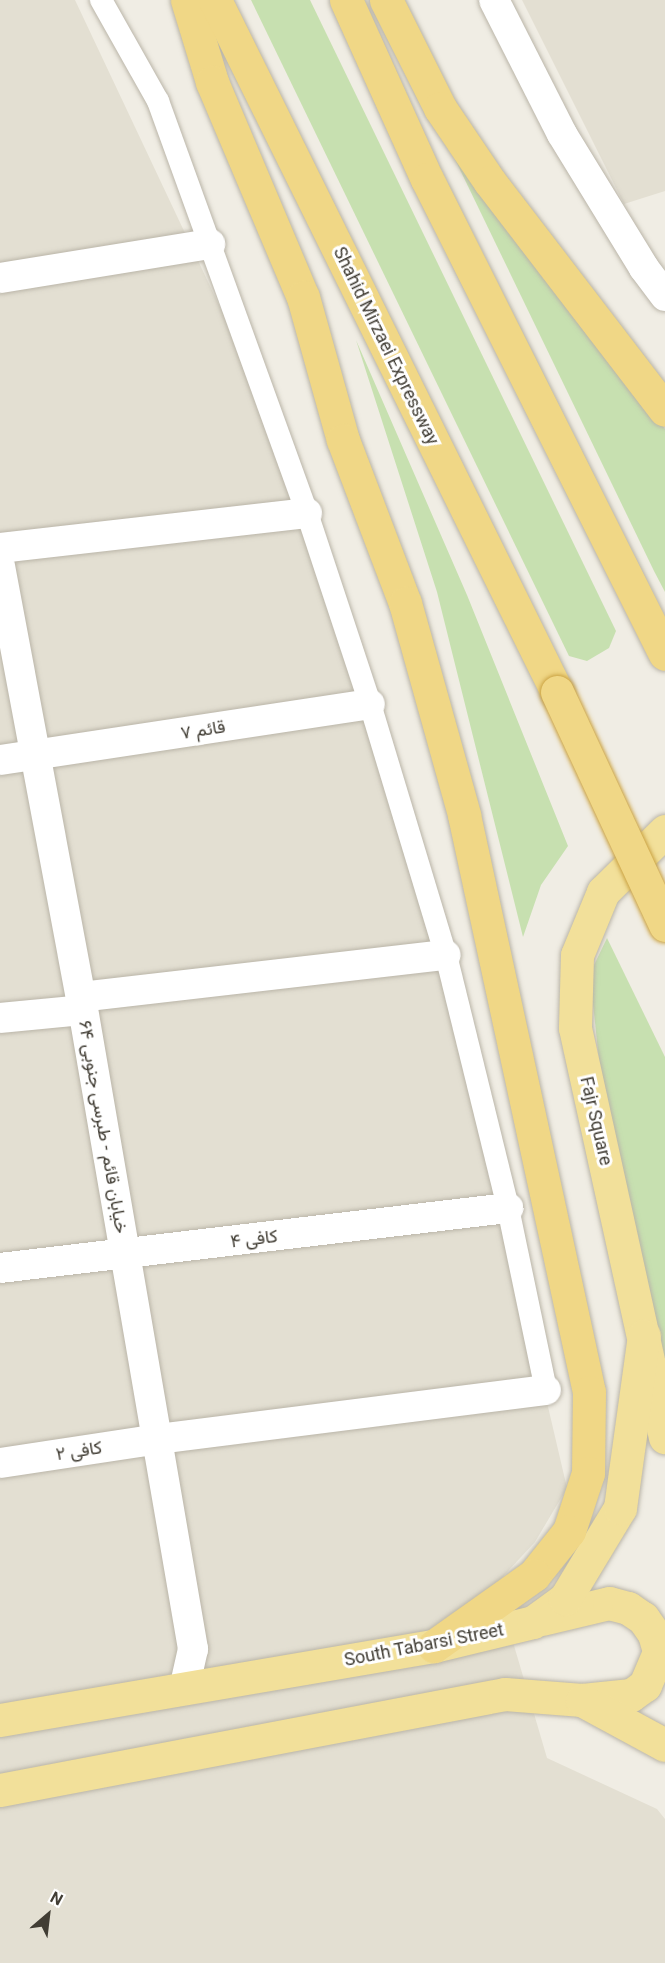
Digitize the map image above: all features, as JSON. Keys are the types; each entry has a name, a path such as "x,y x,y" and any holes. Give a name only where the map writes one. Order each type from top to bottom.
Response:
{"highway":[{"path":"187,0 212,82 303,297 343,440 405,603 464,815 589,1392 588,1473 568,1531 534,1575 434,1646"},
{"name":"Shahid Mirzaei Expressway","path":"215,0 557,692 665,925"},
{"path":"346,0 427,179 659,642"},
{"path":"386,0 440,108 490,182 665,410"}],"main road":[{"name":"Fajr Square","path":"665,831 603,892 577,955 575,1028 665,1437"},
{"name":"South Tabarsi Street","path":"0,1720 434,1646 533,1622 565,1599 620,1508 644,1336"},
{"path":"0,1790 505,1694 582,1700 630,1695 645,1685 659,1652 654,1634 643,1618 628,1608 609,1602 533,1622"},
{"path":"582,1700 665,1745"}],"street":[{"path":"101,0 158,101 307,513 370,704 446,955 508,1208 546,1390"},
{"path":"494,0 562,134 644,268 665,296"},
{"path":"0,278 210,244"},
{"path":"0,548 307,513"},
{"name":"خیابان قائم - طبرسی جنوبی ۶۴","path":"0,566 82,1004 193,1649 184,1689"},
{"name":"قائم ۷","path":"0,760 370,704"},
{"path":"0,1017 446,955"},
{"name":"کافی ۴","path":"0,1268 126,1255 508,1208"},
{"name":"کافی ۲","path":"0,1463 158,1438 546,1390"}],"shaded area":[{"path":"0,0 75,0 277,428 394,747 567,1488 535,1542 496,1584 547,1758 657,1809 665,1819 665,1963 0,1963"},
{"path":"522,0 665,0 665,191 624,204"}],"green space":[{"path":"251,0 310,0 616,631 609,648 587,661 569,656"},
{"path":"450,149 665,429 665,592 654,571"},
{"path":"356,340 467,595 568,846 541,885 523,937 437,592"},
{"path":"607,938 665,1057 665,1369 599,1060 592,994 594,965"}]}
